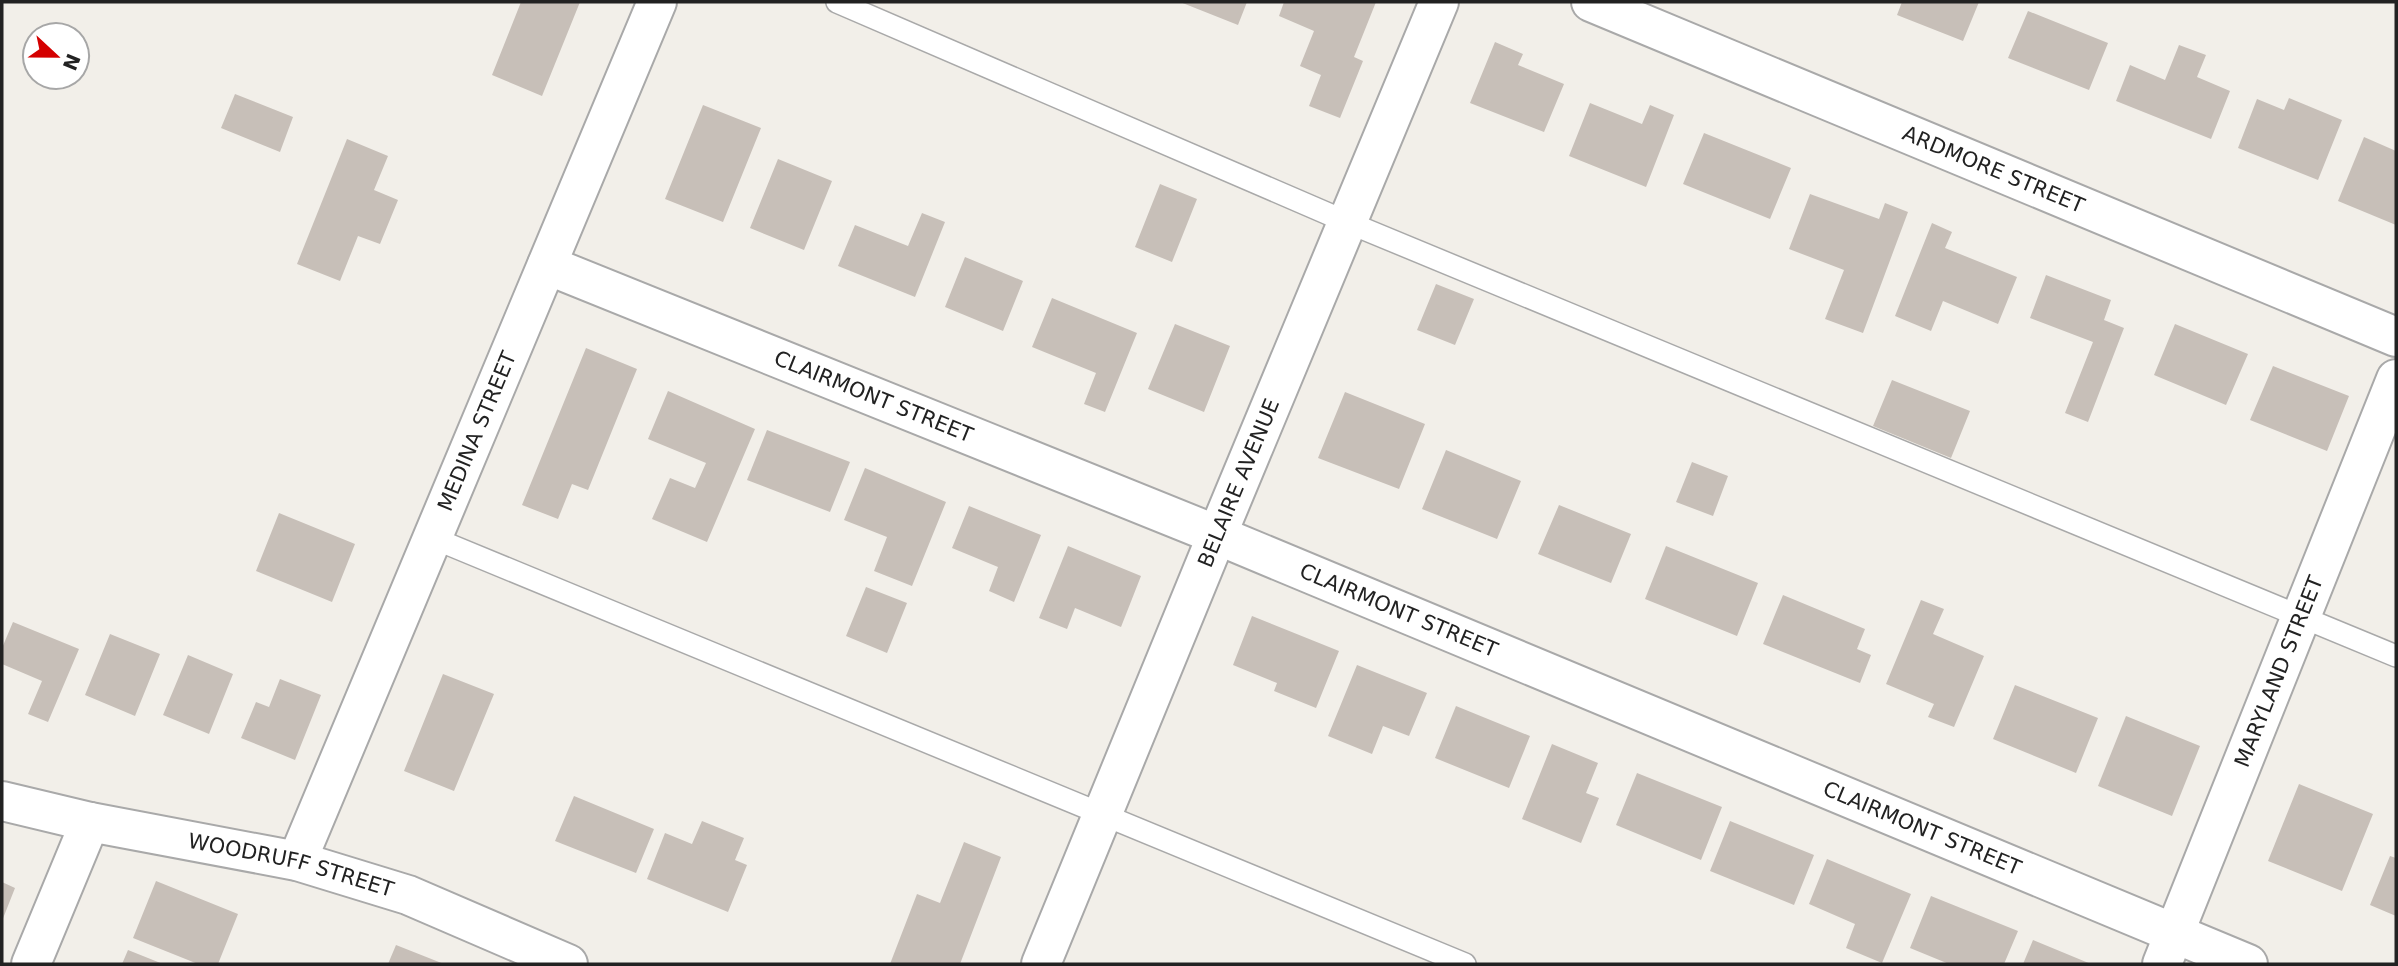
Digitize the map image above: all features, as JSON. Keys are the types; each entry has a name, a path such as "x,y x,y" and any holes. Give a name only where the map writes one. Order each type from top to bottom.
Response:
{"street":[{"name":"MEDINA STREET","path":"297,861 657,2"},
{"name":"BELAIRE AVENUE","path":"1041,964 1439,2"},
{"name":"ARDMORE STREET","path":"1591,2 2396,337"},
{"name":"CLAIRMONT STREET","path":"547,265 1217,535 2168,949 2248,964"},
{"name":"MARYLAND STREET","path":"2168,949 2396,379"},
{"name":"WOODRUFF STREET","path":"2,801 90,822 297,861 408,895 544,960"},
{"path":"31,964 90,822"}],"lane":[{"path":"837,2 1347,222 2396,656"},
{"path":"433,538 1465,964"}],"building":[{"path":"521,2 580,2 542,96 492,75"},
{"path":"1180,2 1247,2 1238,25"},
{"path":"1284,2 1376,2 1354,57 1363,61 1340,118 1309,106 1321,75 1300,66 1314,31 1279,16"},
{"path":"1902,2 1979,2 1963,41 1897,15"},
{"path":"2028,11 2108,43 2089,90 2008,58"},
{"path":"1495,42 1523,54 1518,65 1564,84 1544,132 1470,103"},
{"path":"2179,45 2206,55 2197,77 2230,91 2211,139 2116,101 2130,65 2165,80"},
{"path":"235,94 293,117 280,152 221,128"},
{"path":"2289,98 2342,120 2318,180 2238,148 2257,99 2284,110"},
{"path":"1590,103 1642,124 1650,105 1674,115 1646,187 1569,156"},
{"path":"703,105 761,128 723,222 665,199"},
{"path":"1704,133 1791,168 1770,219 1683,184"},
{"path":"2364,137 2396,151 2396,225 2338,201"},
{"path":"347,139 388,156 374,190 398,200 380,244 358,236 340,281 297,264"},
{"path":"778,159 832,181 804,250 750,228"},
{"path":"1160,184 1197,199 1172,262 1135,247"},
{"path":"1810,194 1879,219 1885,203 1908,212 1863,333 1825,319 1844,270 1789,249"},
{"path":"922,213 945,222 915,297 838,266 855,225 908,246"},
{"path":"1932,223 1952,232 1945,248 2017,277 1998,324 1943,301 1931,331 1895,316"},
{"path":"965,257 1023,281 1003,331 945,307"},
{"path":"2046,275 2111,300 2104,320 2124,328 2088,422 2065,413 2093,342 2030,318"},
{"path":"1436,284 1474,299 1455,345 1417,330"},
{"path":"1052,298 1137,333 1105,412 1084,404 1096,373 1032,347"},
{"path":"1175,324 1230,346 1204,412 1148,389"},
{"path":"2175,324 2248,354 2226,405 2154,375"},
{"path":"586,348 637,369 588,490 572,484 558,519 522,505"},
{"path":"2273,366 2349,396 2327,451 2250,420"},
{"path":"1892,380 1970,411 1951,458 1873,426"},
{"path":"668,391 755,429 707,542 652,519 670,478 695,488 706,463 648,439"},
{"path":"1345,392 1425,424 1399,489 1318,458"},
{"path":"767,430 850,462 830,512 747,480"},
{"path":"1446,450 1521,481 1497,539 1422,509"},
{"path":"1692,462 1728,476 1713,516 1676,502"},
{"path":"865,468 946,502 912,586 874,571 887,537 844,520"},
{"path":"1559,505 1631,534 1611,583 1538,554"},
{"path":"969,506 1041,535 1014,602 989,591 998,567 952,548"},
{"path":"279,513 355,544 332,602 256,571"},
{"path":"1068,546 1141,576 1121,627 1075,608 1067,629 1039,618"},
{"path":"1666,546 1758,583 1737,636 1645,599"},
{"path":"866,587 907,603 887,653 846,636"},
{"path":"1783,595 1865,629 1857,649 1871,655 1860,683 1763,644"},
{"path":"1921,600 1944,609 1933,634 1984,656 1954,727 1928,717 1934,704 1886,684"},
{"path":"1252,616 1339,651 1316,708 1274,691 1277,683 1233,665"},
{"path":"13,622 79,649 48,722 28,714 42,681 2,664 2,648"},
{"path":"110,634 160,654 135,716 85,695"},
{"path":"188,655 233,674 209,734 163,715"},
{"path":"1357,665 1427,693 1409,736 1383,726 1372,754 1328,736"},
{"path":"443,674 494,694 454,791 404,771"},
{"path":"280,679 321,695 295,760 241,738 256,702 269,707"},
{"path":"2015,685 2098,718 2076,773 1993,739"},
{"path":"1456,706 1530,736 1509,788 1435,758"},
{"path":"2126,716 2200,746 2172,816 2098,786"},
{"path":"1552,744 1598,763 1586,793 1599,798 1581,843 1522,819"},
{"path":"1637,773 1722,807 1701,860 1616,825"},
{"path":"2299,784 2373,814 2342,891 2268,861"},
{"path":"574,796 654,829 636,873 555,841"},
{"path":"702,821 744,838 735,860 747,865 728,912 647,879 665,833 692,844"},
{"path":"1730,821 1814,855 1794,905 1710,871"},
{"path":"964,842 1001,857 960,964 890,964 917,894 940,903"},
{"path":"2390,856 2396,858 2396,916 2370,905"},
{"path":"1827,859 1911,894 1882,963 1846,948 1855,924 1809,904"},
{"path":"156,881 238,914 218,964 198,964 133,938"},
{"path":"2,882 15,888 2,921"},
{"path":"1931,896 2018,931 2004,964 1949,964 1910,948"},
{"path":"2033,940 2091,964 2023,964"},
{"path":"396,945 444,964 388,964"},
{"path":"128,950 163,964 122,964"}]}
